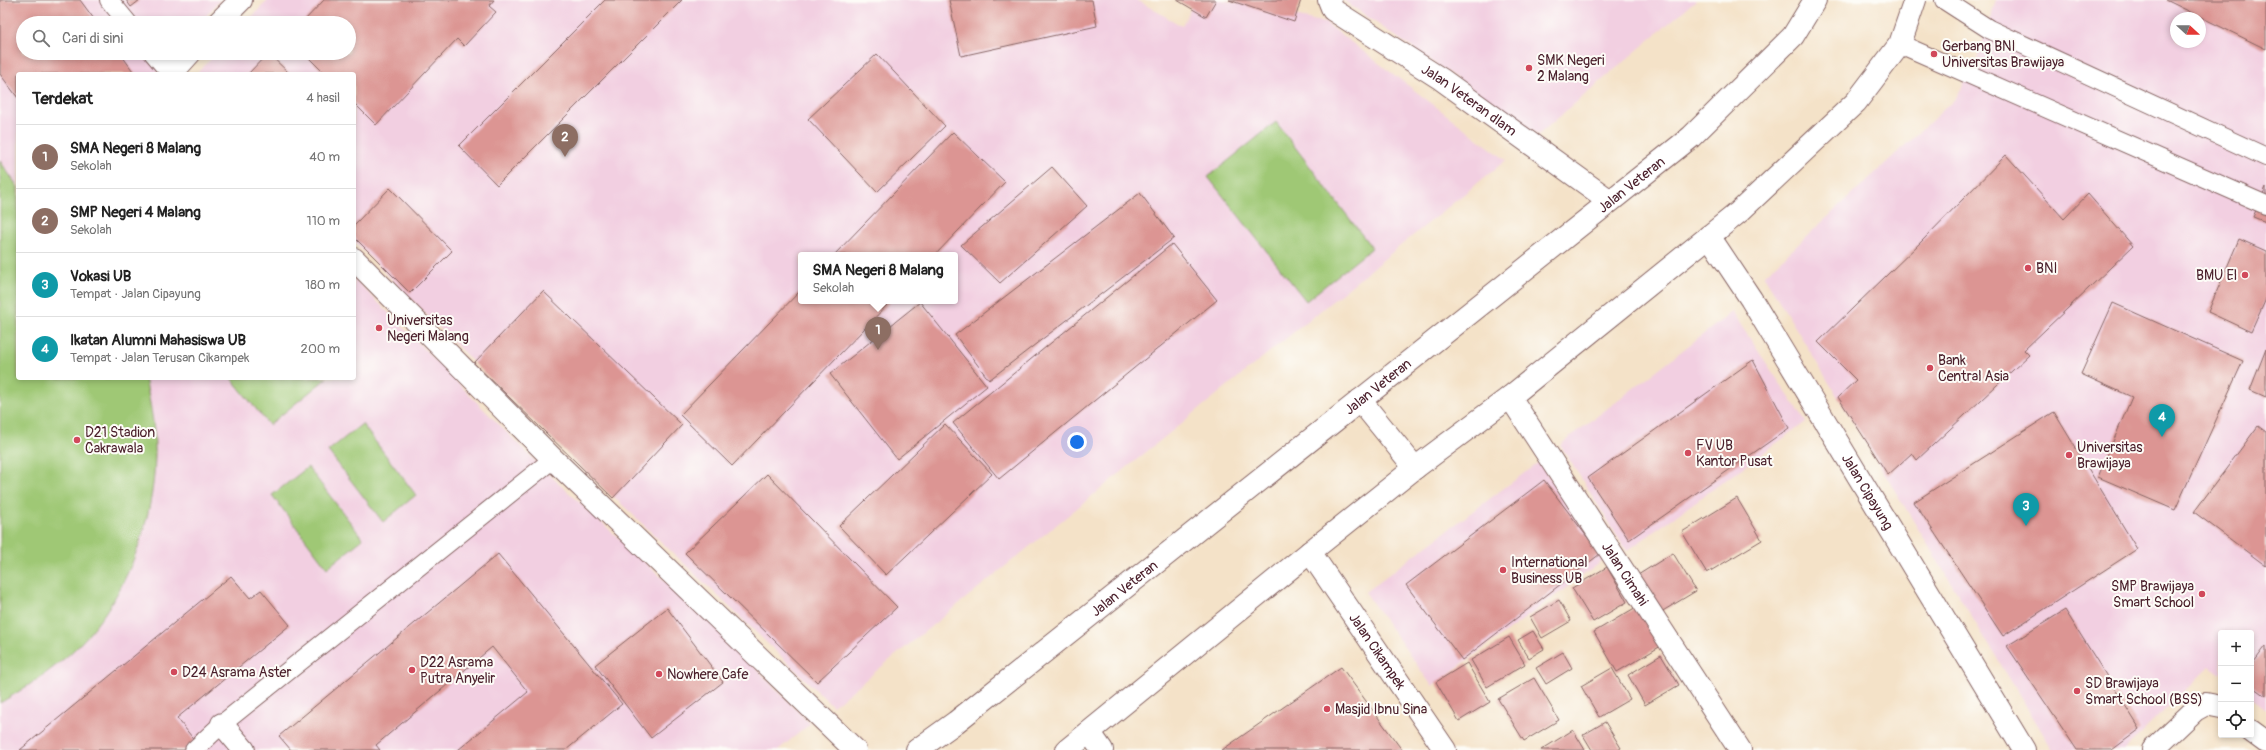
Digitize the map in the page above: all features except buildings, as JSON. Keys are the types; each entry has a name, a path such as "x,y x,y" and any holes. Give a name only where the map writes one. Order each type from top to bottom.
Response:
{"street":[{"path":"225,16 241,0"},
{"name":"Jalan Veteran dlam","path":"1330,0 1333,10 1441,79 1610,201"},
{"name":"Jalan Veteran","path":"917,750 956,722 1691,137 1793,36 1815,0"},
{"path":"1067,750 1096,741 1310,552 1415,468 1510,397 1739,212 1856,102 1900,44 1916,0"},
{"path":"173,72 184,60"},
{"name":"Jalan Cipayung","path":"1709,236 1755,306 2024,750"},
{"path":"356,261 553,459 855,750"},
{"name":"Jalan Cimahi","path":"1510,397 1740,750"},
{"path":"1360,400 1415,468"},
{"name":"Jalan Cikampek","path":"1310,552 1445,750"},
{"path":"2153,750 2195,710 2206,704 2218,706"},
{"path":"222,724 244,750"},
{"path":"2254,733 2266,742"}],"lane":[{"path":"109,0 122,16"},
{"path":"1944,0 1989,29 2266,157"},
{"path":"1900,44 2266,205"},
{"path":"159,60 169,72"},
{"path":"194,750 222,724 553,459"}],"shaded area":[{"name":"Universitas Negeri Malang","path":"0,0 220,0 206,16 16,16 16,60 167,60 157,72 16,72 16,380 356,380 356,280 542,468 718,629 810,724 778,750 0,750"},
{"path":"268,0 1137,0 1182,26 1195,0 1222,0 1326,23 1506,160 833,706 474,363 356,243 356,72 198,72 210,60 356,60 356,16 253,16"},
{"name":"SMK Negeri 2 Malang","path":"1343,0 1696,0 1538,135"},
{"name":"Universitas Brawijaya","path":"1996,0 2266,0 2266,710 2254,700 2254,630 2218,630 2218,672 2210,666 2124,750 2053,750 1764,276 1956,98 1976,62"},
{"path":"1732,312 1806,422 1627,551 1560,445"},
{"name":"International Business UB","path":"1539,462 1607,558 1432,686 1365,592"}],"green space":[{"path":"1276,122 1372,248 1306,301 1208,177"},
{"name":"D21 Stadion Cakrawala","path":"0,161 16,184 16,380 145,380 155,436 155,456 149,508 142,534 134,560 109,607 93,629 76,648 58,664 40,678 0,703"},
{"path":"233,380 325,380 269,425"},
{"path":"362,424 416,495 383,522 328,451"},
{"path":"308,467 363,539 327,568 272,495"}],"place":[{"name":"Gerbang BNI Universitas Brawijaya","path":"1934,54"},
{"name":"SMK Negeri 2 Malang","path":"1529,68"},
{"name":"SMP Negeri 4 Malang","path":"565,157"},
{"name":"BNI","path":"2028,268"},
{"name":"BMU El","path":"2245,275"},
{"name":"Universitas Negeri Malang","path":"379,328"},
{"name":"SMA Negeri 8 Malang","path":"878,350"},
{"name":"Bank Central Asia","path":"1930,368"},
{"name":"Ikatan Alumni Mahasiswa UB","path":"2162,437"},
{"name":"D21 Stadion Cakrawala","path":"77,440"},
{"name":"FV UB Kantor Pusat","path":"1688,453"},
{"name":"Universitas Brawijaya","path":"2069,455"},
{"name":"Vokasi UB","path":"2026,526"},
{"name":"International Business UB","path":"1503,570"},
{"name":"SMP Brawijaya Smart School","path":"2202,594"},
{"name":"D22 Asrama Putra Anyelir","path":"412,670"},
{"name":"D24 Asrama Aster","path":"174,672"},
{"name":"Nowhere Cafe","path":"659,674"},
{"name":"SD Brawijaya Smart School (BSS)","path":"2077,691"},
{"name":"Masjid Ibnu Sina","path":"1327,709"}]}
